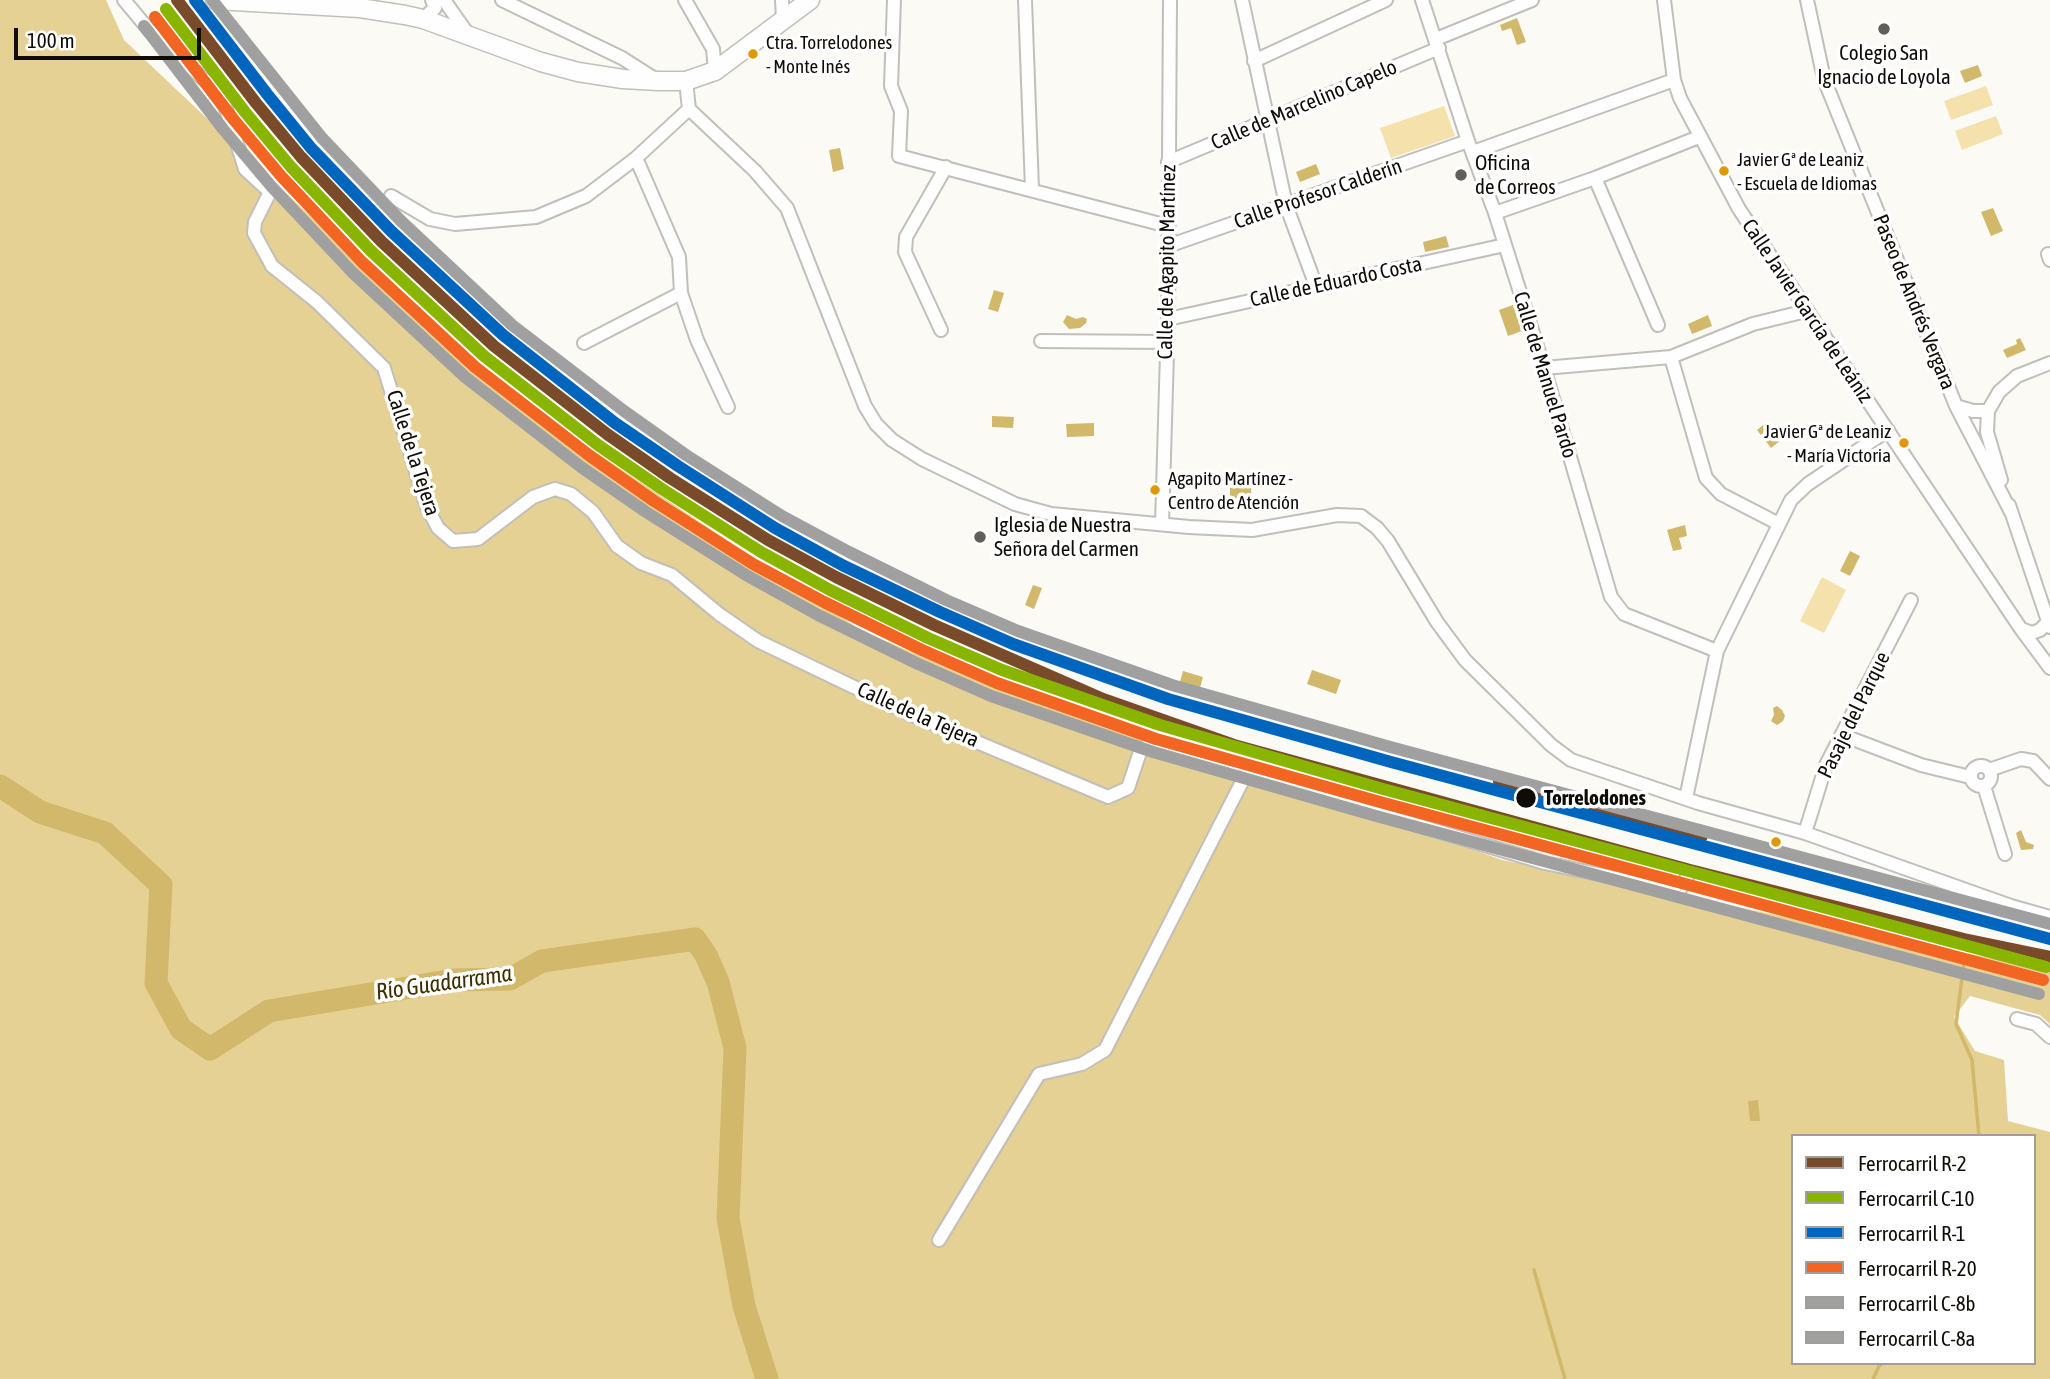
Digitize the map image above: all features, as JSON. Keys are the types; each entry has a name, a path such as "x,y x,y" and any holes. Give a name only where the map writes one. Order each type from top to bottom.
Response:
{"main road":[{"path":"215,0 360,8 423,19 541,62 578,72 658,81 686,81 715,71 810,0"}],"street":[{"name":"Calle de la Tejera","path":"124,0 149,30 208,83 225,106 245,169 270,192 255,222 254,233 272,265 317,302 384,368 427,507 438,528 453,541 478,539 533,497 555,489 571,494 593,512 617,546 641,563 672,575 719,614 758,641 909,714 1108,797 1128,788 1140,752 1150,742 1170,745 1246,774 1545,863 1679,891 1687,877"},
{"path":"423,19 435,8 432,0"},
{"path":"444,0 471,37"},
{"path":"502,0 622,58 658,81"},
{"path":"685,0 713,49 715,71"},
{"path":"782,0 783,19"},
{"path":"894,0 891,86 901,111 899,156 1168,226"},
{"path":"1025,0 1032,189"},
{"name":"Calle de Agapito Martínez","path":"1162,524 1168,319 1170,0"},
{"path":"1242,0 1286,205 1316,286"},
{"path":"1254,61 1386,0"},
{"name":"Calle de Manuel Pardo","path":"1422,0 1505,244 1611,597 1624,614 1717,651"},
{"path":"1437,43 1532,0"},
{"name":"Calle Javier García de Leániz","path":"1664,0 1674,80 1680,98 1739,209 1804,309 2050,668"},
{"name":"Paseo de Andrés Vergara","path":"1807,0 1821,70 1956,406 2011,512"},
{"name":"Calle de Marcelino Capelo","path":"1168,162 1266,121 1437,43"},
{"name":"Calle Profesor Calderín","path":"1168,246 1286,205 1674,80"},
{"path":"686,81 689,109 755,171 787,208 865,406 876,424 892,440 922,459 1015,504 1051,514 1208,529 1252,530 1337,516 1361,516 1388,541 1437,622 1465,660 1551,745 1571,760 1805,833 2011,906 2050,916"},
{"path":"391,196 430,219 455,224 536,217 586,196 636,158 689,109"},
{"path":"1495,213 1595,178 1699,137"},
{"path":"636,158 679,257 681,293 697,340 728,407"},
{"path":"940,330 905,252 906,237 946,167"},
{"path":"1595,178 1658,326"},
{"name":"Calle de Eduardo Costa","path":"1168,319 1505,244"},
{"path":"584,343 681,293"},
{"path":"1544,368 1671,357 1742,328 1804,309"},
{"path":"1041,341 1167,342"},
{"path":"1671,357 1706,478 1721,494 1779,524"},
{"path":"2021,629 2032,633 2049,624 1987,432 1988,411 1999,392 2017,376 2050,363"},
{"name":"Paseo de Andrés Vergara","path":"1956,406 1973,411 1988,411"},
{"path":"1686,798 1717,651 1779,524 1798,492 1888,430"},
{"name":"Pasaje del Parque","path":"1805,833 1826,765 1911,600"},
{"path":"1842,735 1921,765 1970,777 1974,784 1984,786"},
{"path":"1970,777 1974,768 1979,766 1989,770 2021,759 2033,761 2050,779"},
{"path":"1984,786 1991,779 1989,770"},
{"path":"939,1240 1039,1074 1082,1064 1105,1050 1246,774"},
{"path":"1984,786 2006,854"},
{"path":"2017,1018 2036,1024 2050,1037"}],"shaded area":[{"path":"0,0 106,0 124,40 472,369 862,631 937,663 1154,736 1502,860 2050,970 2050,1024 2040,1015 1970,996 1954,1017 1975,1051 2004,1060 2008,1121 2050,1132 2050,1379 0,1379"},
{"path":"1517,18 1526,42 1517,45 1511,28 1502,31 1500,25"},
{"path":"1978,65 1982,76 1965,83 1960,71"},
{"path":"1986,86 1993,105 1951,120 1944,101"},
{"path":"1444,106 1455,136 1391,158 1380,128"},
{"path":"1996,116 2003,134 1962,150 1955,131"},
{"path":"840,148 844,169 833,172 829,150"},
{"path":"1316,164 1320,174 1300,182 1296,172"},
{"path":"1993,208 2003,231 1991,236 1981,212"},
{"path":"1446,236 1449,247 1425,252 1423,242"},
{"path":"994,290 1004,293 998,312 988,309"},
{"path":"1513,305 1522,331 1508,336 1499,310"},
{"path":"1067,315 1076,319 1083,317 1087,319 1086,323 1080,328 1069,329 1063,322"},
{"path":"1708,315 1712,326 1692,334 1688,324"},
{"path":"2020,338 2026,350 2007,358 2003,350 2017,344 2016,340"},
{"path":"992,416 1014,417 1013,428 992,427"},
{"path":"1767,422 1781,440 1771,448 1757,430"},
{"path":"1094,423 1094,436 1067,437 1066,424"},
{"path":"1230,488 1251,488 1251,498 1230,498"},
{"path":"1685,525 1687,536 1679,538 1682,549 1673,551 1667,530"},
{"path":"1850,551 1860,556 1850,576 1840,571"},
{"path":"1822,577 1846,590 1824,633 1800,621"},
{"path":"1033,585 1042,588 1034,609 1025,605"},
{"path":"1312,670 1341,680 1336,694 1307,684"},
{"path":"1183,671 1203,677 1200,688 1180,682"},
{"path":"1777,706 1785,716 1777,725 1771,721 1773,708"},
{"path":"2021,830 2026,842 2034,845 2033,849 2021,850 2016,833"},
{"path":"1758,1100 1760,1121 1750,1121 1748,1101"}],"waterway":[{"name":"Río Guadarrama","path":"0,786 40,812 105,833 161,885 156,983 181,1029 210,1049 269,1011 454,980 510,979 542,961 695,939 706,955 718,982 735,1048 728,1218 744,1306 767,1379"},
{"path":"1965,955 1956,1024 1972,1060 1979,1134"},
{"path":"1534,1270 1565,1379"},
{"path":"1873,1379 1880,1365"}],"rail line":[{"name":"R-2","path":"177,0 301,157 381,241 494,346 607,434 670,478 768,540 836,577 934,625 1103,699 1234,745 1690,870 1964,939 2050,957"},
{"name":"R-1","path":"195,0 311,148 391,231 503,335 615,423 678,466 775,528 842,565 1013,644 1168,699 1391,762 2050,939"},
{"name":"C-8b","path":"212,0 322,138 401,221 512,325 686,455 782,516 849,552 946,600 1018,631 1172,685 1394,748 2050,924"},
{"name":"C-10","path":"166,9 291,167 371,251 484,356 598,445 662,489 761,552 830,590 928,638 1002,670 1160,725 1383,789 2046,967"},
{"name":"R-20","path":"155,17 281,176 362,262 475,367 590,456 654,501 753,564 824,602 997,683 1156,739 2043,980"},
{"name":"C-8a","path":"144,26 223,129 271,186 352,272 465,377 581,467 646,512 746,575 818,615 991,696 1153,752 1376,816 2039,994"},
{"name":"R-2","path":"1499,781 1702,836"}],"place":[{"name":"Colegio San Ignacio de Loyola","path":"1884,29"},
{"name":"Ctra. Torrelodones - Monte Inés","path":"753,54"},
{"name":"Javier Gª de Leaniz - Escuela de Idiomas","path":"1724,171"},
{"name":"Oficina de Correos","path":"1461,175"},
{"name":"Javier Gª de Leaniz - María Victoria","path":"1904,443"},
{"name":"Agapito Martínez - Centro de Atención","path":"1155,490"},
{"name":"Iglesia de Nuestra Señora del Carmen","path":"980,537"},
{"name":"Torrelodones","path":"1526,798"}]}
